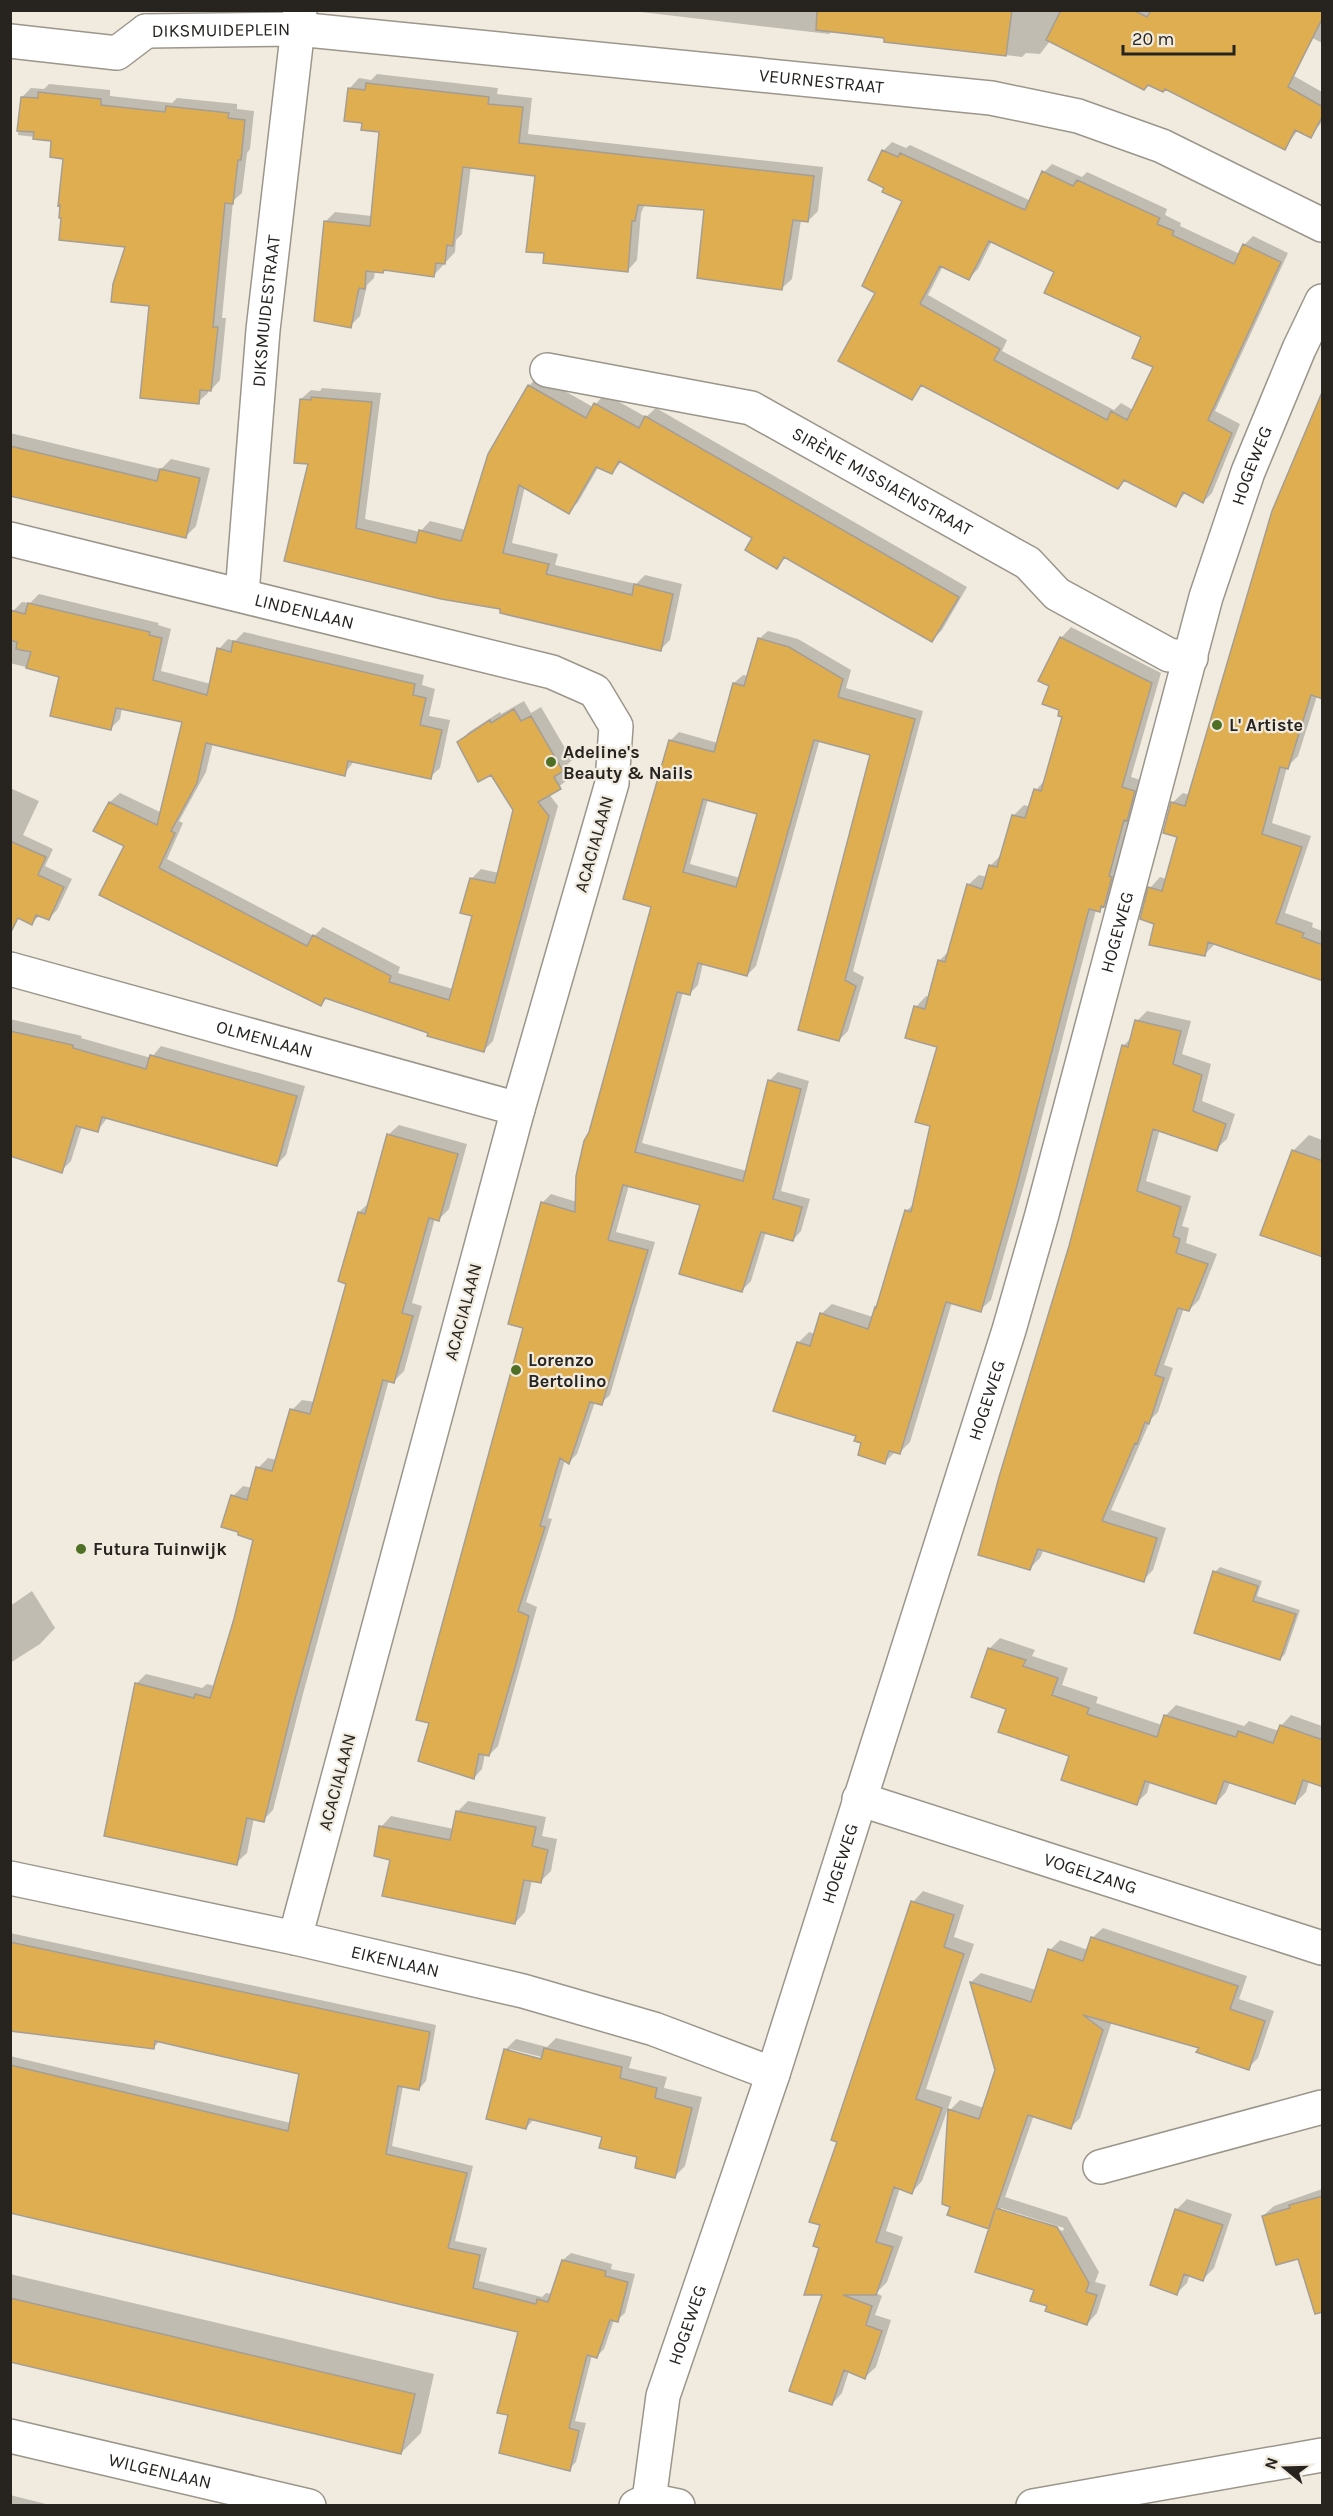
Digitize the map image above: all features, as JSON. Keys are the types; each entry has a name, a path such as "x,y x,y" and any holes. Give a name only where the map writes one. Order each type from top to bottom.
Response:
{"street":[{"name":"DIKSMUIDEPLEIN","path":"148,21 298,20"},
{"name":"VEURNESTRAAT","path":"298,20 991,98 1078,116 1162,146 1323,225"},
{"name":"DIKSMUIDESTRAAT","path":"242,594 263,330 298,20"},
{"path":"10,41 117,53 148,21"},
{"name":"HOGEWEG","path":"654,2504 663,2396 773,2074 1009,1330 1206,597 1248,472 1299,349 1323,301"},
{"name":"SIRÈNE MISSIAENSTRAAT","path":"547,370 751,408 1028,562 1057,594 1169,655 1191,658"},
{"name":"LINDENLAAN","path":"10,539 242,594 552,672 595,691"},
{"name":"ACACIALAAN","path":"296,1938 518,1109 612,783 616,726 595,691"},
{"name":"OLMENLAAN","path":"10,969 518,1109"},
{"name":"VOGELZANG","path":"860,1799 1323,1948"},
{"name":"EIKENLAAN","path":"10,1878 296,1938 523,1991 654,2029 773,2074"},
{"path":"1100,2167 1323,2107"},
{"name":"WILGENLAAN","path":"10,2436 309,2505"},
{"path":"1033,2505 1323,2455"}],"building":[{"path":"817,10 1012,10 1006,56 884,42 884,38 816,30"},
{"path":"1061,10 1133,10 1147,17 1151,10 1323,10 1323,17 1288,87 1323,107 1323,115 1311,138 1295,130 1285,150 1165,89 1163,92 1148,85 1144,90 1046,40"},
{"path":"366,83 489,97 488,104 523,107 519,143 814,176 808,222 793,220 782,290 697,278 704,210 638,205 635,221 632,221 628,272 543,263 544,253 526,252 535,176 463,167 453,246 447,245 445,264 436,263 434,277 384,270 383,273 366,271 365,289 359,288 351,328 314,321 324,221 370,226 379,132 361,130 362,123 344,121 348,88 365,90"},
{"path":"38,92 101,99 101,105 165,112 166,106 229,113 228,118 245,120 233,204 225,203 213,327 218,327 211,391 200,390 199,404 140,398 149,306 111,302 113,284 125,247 59,240 61,218 59,218 60,205 58,206 63,159 50,157 51,141 33,139 34,132 17,131 21,97 38,98"},
{"path":"882,150 898,157 900,153 1025,210 1042,171 1073,186 1077,180 1160,218 1157,224 1174,231 1172,235 1234,264 1243,244 1281,262 1208,420 1232,433 1203,503 1183,492 1176,507 1124,480 1118,489 921,385 912,400 838,361 875,293 862,286 902,201 882,192 884,188 868,180","holes":["989,241 1054,272 1044,293 1141,337 1132,358 1153,367 1127,420 1111,411 1107,420 994,360 1000,349 920,304 940,266 969,280"]},
{"path":"528,385 586,418 594,403 639,428 645,416 959,597 932,642 784,557 777,569 745,550 752,538 619,461 612,474 596,467 569,514 519,485 503,553 549,564 546,574 632,595 634,584 673,594 661,651 500,613 500,609 441,599 284,561 308,464 294,463 300,399 311,400 311,397 372,402 356,528 416,543 419,530 461,541 488,454"},
{"path":"1323,390 1323,699 1311,695 1288,769 1280,767 1262,834 1302,847 1276,923 1304,933 1302,937 1323,945 1323,981 1208,942 1205,956 1149,945 1154,924 1140,919 1148,887 1162,891 1177,837 1163,833 1171,802 1185,806 1272,511"},
{"path":"10,446 157,481 160,469 200,478 186,538 10,496"},
{"path":"28,603 150,632 149,635 162,638 153,680 207,695 217,648 231,652 233,641 415,684 413,695 426,698 420,725 442,730 431,779 348,761 345,776 206,743 197,783 171,831 175,833 159,868 307,946 313,935 391,976 389,982 449,1000 472,916 460,913 470,878 495,883 513,810 491,775 478,782 457,742 490,720 491,723 514,709 521,721 531,716 563,771 554,777 561,789 538,802 549,816 484,1052 427,1036 428,1033 325,998 321,1006 99,895 124,846 93,831 109,802 157,825 182,722 116,708 111,730 50,716 59,677 26,668 31,652 16,649 17,642 10,640 10,610 25,614"},
{"path":"1060,637 1152,683 1122,787 1135,791 1127,821 1124,820 1109,876 1112,877 1104,907 1101,906 1100,912 1089,909 1016,1189 981,1312 946,1302 900,1454 889,1451 885,1464 858,1455 861,1443 854,1441 856,1436 773,1411 797,1342 810,1346 820,1313 868,1329 876,1308 905,1210 911,1212 930,1126 915,1122 937,1047 905,1038 914,1006 925,1009 938,960 945,962 967,884 982,889 989,865 997,867 1012,815 1025,818 1034,789 1041,791 1062,717 1058,716 1059,710 1042,704 1049,686 1038,681"},
{"path":"758,638 789,647 843,679 838,697 915,719 845,980 856,986 839,1041 798,1030 870,755 814,740 747,976 698,963 690,995 677,992 635,1152 743,1181 768,1080 801,1089 773,1199 802,1207 793,1241 761,1232 742,1292 679,1274 700,1205 623,1185 608,1240 648,1250 602,1405 590,1402 569,1464 560,1458 540,1526 545,1527 518,1611 529,1616 489,1756 479,1754 474,1779 418,1761 429,1723 416,1720 523,1328 508,1324 541,1202 575,1212 576,1176 584,1141 589,1132 651,907 623,899 669,740 714,752 733,683 744,686","holes":["703,799 757,814 736,887 683,872"]},
{"path":"10,841 46,857 38,875 64,887 49,920 36,915 32,925 18,918 10,934"},
{"path":"1135,1020 1181,1031 1173,1064 1202,1075 1193,1111 1226,1124 1217,1151 1153,1129 1137,1191 1181,1207 1173,1236 1180,1239 1176,1253 1208,1264 1189,1311 1178,1308 1155,1375 1164,1378 1149,1424 1145,1422 1102,1521 1157,1538 1144,1582 1038,1549 1030,1570 978,1555 999,1477 1069,1246 1122,1045 1128,1047"},
{"path":"10,1031 73,1045 73,1048 146,1069 150,1055 297,1096 277,1166 102,1117 98,1132 76,1126 62,1173 10,1156"},
{"path":"387,1134 458,1154 439,1221 429,1218 402,1313 413,1316 394,1383 383,1380 293,1706 264,1822 247,1818 237,1865 104,1836 135,1683 194,1698 195,1694 210,1698 234,1619 253,1540 221,1527 231,1495 247,1500 256,1467 272,1471 290,1409 310,1414 346,1284 338,1281 358,1212 365,1214"},
{"path":"1292,1150 1323,1161 1323,1257 1260,1235"},
{"path":"1213,1571 1258,1586 1253,1601 1296,1614 1280,1660 1194,1633"},
{"path":"988,1648 1026,1660 1023,1666 1058,1678 1052,1695 1089,1708 1087,1714 1157,1737 1164,1715 1236,1737 1238,1731 1273,1743 1280,1725 1323,1740 1323,1787 1303,1780 1295,1804 1224,1781 1216,1804 1145,1781 1137,1805 1061,1780 1069,1756 998,1732 1006,1709 971,1697"},
{"path":"456,1811 536,1827 532,1846 548,1850 541,1883 524,1880 515,1924 382,1896 390,1860 374,1856 379,1826 450,1840"},
{"path":"911,1901 954,1915 944,1947 964,1954 916,2099 942,2108 912,2194 894,2187 876,2242 893,2247 876,2295 843,2295 872,2306 866,2325 882,2331 865,2379 844,2370 832,2405 789,2391 822,2295 804,2295 819,2248 813,2246 820,2225 809,2222 837,2142 831,2140"},
{"path":"1091,1937 1238,1986 1230,2009 1265,2021 1249,2070 1196,2052 1199,2048 1083,2015 1103,2030 1071,2129 1028,2115 996,2208 1057,2227 1089,2283 1086,2292 1097,2295 1087,2325 1045,2311 1047,2306 1030,2301 1034,2290 975,2272 989,2229 947,2215 950,2207 942,2204 948,2109 979,2119 995,2070 970,1982 1031,2002 1048,1949 1083,1961"},
{"path":"10,1942 430,2032 419,2090 398,2086 386,2154 467,2173 448,2248 480,2255 473,2288 536,2304 537,2299 548,2302 562,2260 606,2271 605,2276 628,2282 618,2322 610,2320 597,2358 587,2355 569,2428 579,2431 570,2471 499,2453 508,2415 497,2413 518,2332 10,2213 10,2065 288,2131 299,2074 155,2041 154,2049 10,2031"},
{"path":"544,2048 622,2067 620,2078 657,2088 655,2098 692,2108 675,2178 635,2168 637,2157 599,2148 602,2137 529,2119 526,2129 486,2119 504,2049 541,2059"},
{"path":"1323,2196 1323,2312 1315,2314 1298,2259 1276,2265 1262,2216 1290,2208 1289,2205"},
{"path":"1175,2209 1223,2225 1203,2281 1184,2274 1177,2295 1150,2285"},
{"path":"10,2298 415,2394 401,2454 10,2362"}],"place":[{"name":"L' Artiste","path":"1217,725"},
{"name":"Adeline's Beauty & Nails","path":"551,762"},
{"name":"Lorenzo Bertolino","path":"516,1370"},
{"name":"Futura Tuinwijk","path":"81,1549"}]}
